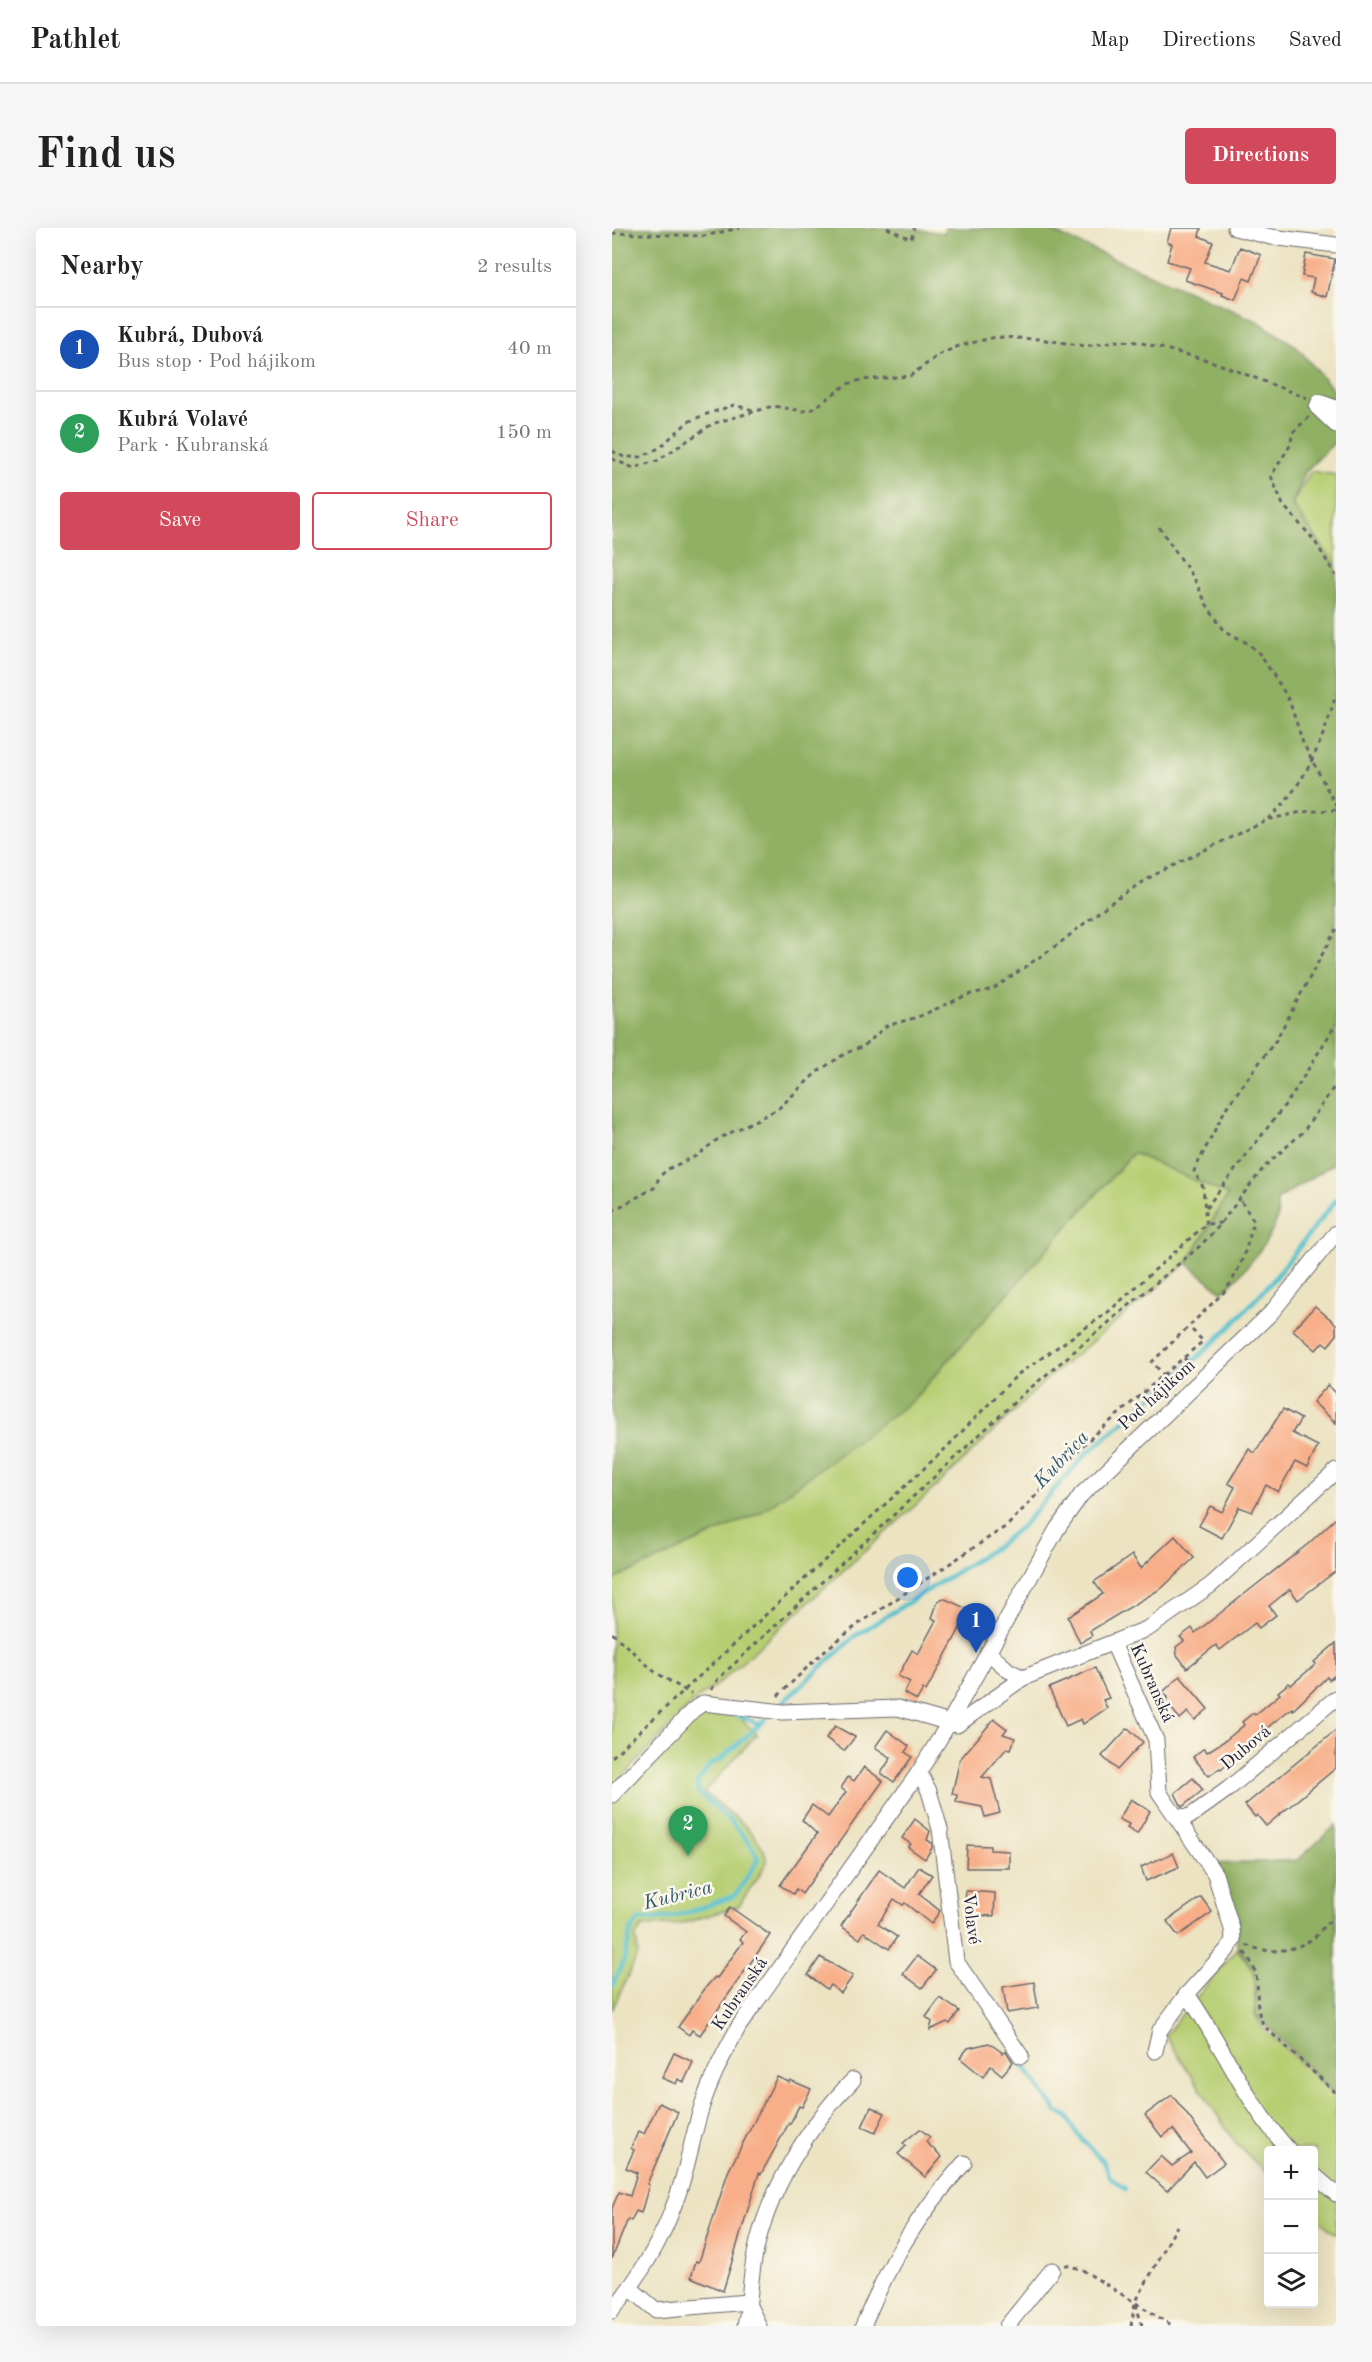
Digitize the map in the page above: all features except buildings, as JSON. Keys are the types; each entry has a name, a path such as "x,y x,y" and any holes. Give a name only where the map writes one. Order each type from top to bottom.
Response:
{"street":[{"path":"1235,228 1271,237 1336,245"},
{"path":"1318,405 1336,408"},
{"path":"1318,405 1336,425"},
{"name":"Pod hájikom","path":"949,1723 1057,1529 1081,1495 1271,1313 1336,1233"},
{"name":"Kubranská","path":"612,2311 651,2257 671,2213 704,2101 722,2057 739,2026 919,1772 949,1723 957,1725 1023,1678 1149,1628 1211,1584 1336,1471"},
{"name":"Kubranská","path":"1113,1643 1156,1740 1159,1792 1215,1874 1232,1929 1233,1940"},
{"path":"988,1652 1008,1670 1023,1678"},
{"name":"Dubová","path":"1177,1816 1189,1817 1228,1789 1336,1698"},
{"path":"612,1795 693,1710 703,1703 783,1712 898,1708 949,1723"},
{"name":"Volavé","path":"919,1772 929,1791 940,1829 957,1961 1021,2055"},
{"path":"1155,2051 1160,2030 1233,1940"},
{"path":"1187,1994 1253,2105 1269,2129 1284,2146"},
{"path":"745,2326 755,2251 781,2179 809,2133 853,2080"},
{"path":"863,2326 899,2247 942,2187 964,2163"},
{"path":"1318,2178 1336,2194"},
{"path":"1006,2326 1052,2270"},
{"path":"630,2288 656,2310 747,2302"},
{"path":"747,2302 759,2326"}],"path":[{"path":"612,233 704,236 740,228"},
{"path":"887,228 889,231 911,239 914,228"},
{"path":"612,459 634,468 657,460 712,424 773,406 803,411 813,409 847,384 910,376 940,354 979,340 1011,336 1086,346 1117,341 1147,344 1211,361 1318,405 1292,433 1291,444 1271,476 1283,505 1314,540 1336,576"},
{"path":"612,452 624,457 641,457 659,448 688,422 704,415 734,405 755,410"},
{"path":"1159,527 1194,578 1207,605 1224,630 1247,643 1258,653 1282,688 1312,761 1336,808 1302,812 1266,820"},
{"path":"612,1211 654,1188 660,1176 668,1169 696,1156 718,1139 778,1109 817,1072 846,1053 864,1046 886,1026 918,1017 967,995 993,989 1128,891 1266,820 1284,805 1312,761 1336,694"},
{"path":"1206,1224 1203,1187 1194,1171 1226,1108 1276,1040 1336,929"},
{"path":"1332,940 1336,943"},
{"path":"1206,1208 1291,1097 1336,1024"},
{"path":"703,1703 718,1680 1022,1395 1200,1246 1265,1166 1303,1132 1336,1084"},
{"path":"1165,1376 1152,1362 1190,1328 1229,1285 1245,1253 1254,1221 1239,1198"},
{"path":"612,1757 945,1449 1017,1375 1107,1313 1206,1224 1221,1223"},
{"path":"763,1710 834,1642 1008,1525 1084,1444 1203,1341 1190,1328"},
{"path":"1184,1358 1196,1372"},
{"path":"612,1633 655,1672 685,1689"},
{"path":"1233,1940 1255,1949 1278,1952 1317,1936 1329,1922 1336,1923"},
{"path":"1233,1940 1255,1965 1258,1975 1257,2014 1264,2026 1336,2093"},
{"path":"1131,2326 1135,2303 1177,2226"},
{"path":"1052,2270 1065,2265 1082,2269 1173,2326"},
{"path":"1135,2303 1142,2326"}],"green space":[{"path":"612,228 903,228 944,233 945,228 1044,228 1257,321 1296,346 1336,393 1336,398 1314,405 1310,411 1336,431 1336,441 1306,471 1292,504 1336,566 1336,1162 1277,1200 1277,1219 1268,1238 1246,1268 1222,1292 1187,1263 1228,1195 1133,1153 912,1401 761,1512 617,1578 612,1584"},
{"path":"1311,471 1336,475 1336,566 1292,504"},
{"path":"1133,1153 1228,1195 1187,1263 1047,1379 938,1485 719,1683 695,1700 612,1788 612,1584 617,1578 912,1401"},
{"path":"708,1709 731,1709 757,1734 704,1792 752,1833 765,1852 765,1866 739,1906 681,1924 642,1927 636,1936 638,1954 612,2010 612,1800 687,1721"},
{"path":"1336,1825 1336,2095 1256,2015 1254,1970 1237,1946 1237,1920 1215,1864 1298,1860"},
{"path":"1237,1949 1255,1972 1255,2014 1262,2027 1336,2096 1336,2234 1318,2220 1318,2146 1264,2146 1264,2171 1235,2142 1165,2035"}],"waterway":[{"name":"Kubrica","path":"780,1705 855,1636 996,1547 1023,1525 1084,1456 1230,1327 1274,1279 1336,1200"},
{"path":"692,1720 709,1714 725,1713 742,1717 759,1725"},
{"name":"Kubrica","path":"612,1986 624,1961 631,1930 640,1919 664,1918 735,1896 758,1860 741,1833 698,1792 697,1783 710,1764 720,1760 766,1719"},
{"path":"1023,2065 1057,2112 1067,2116 1075,2131 1105,2164 1110,2177 1125,2189"}],"place":[{"name":"Kubrá, Dubová","path":"976,1653"},
{"name":"Kubrá Volavé","path":"688,1856"}]}
